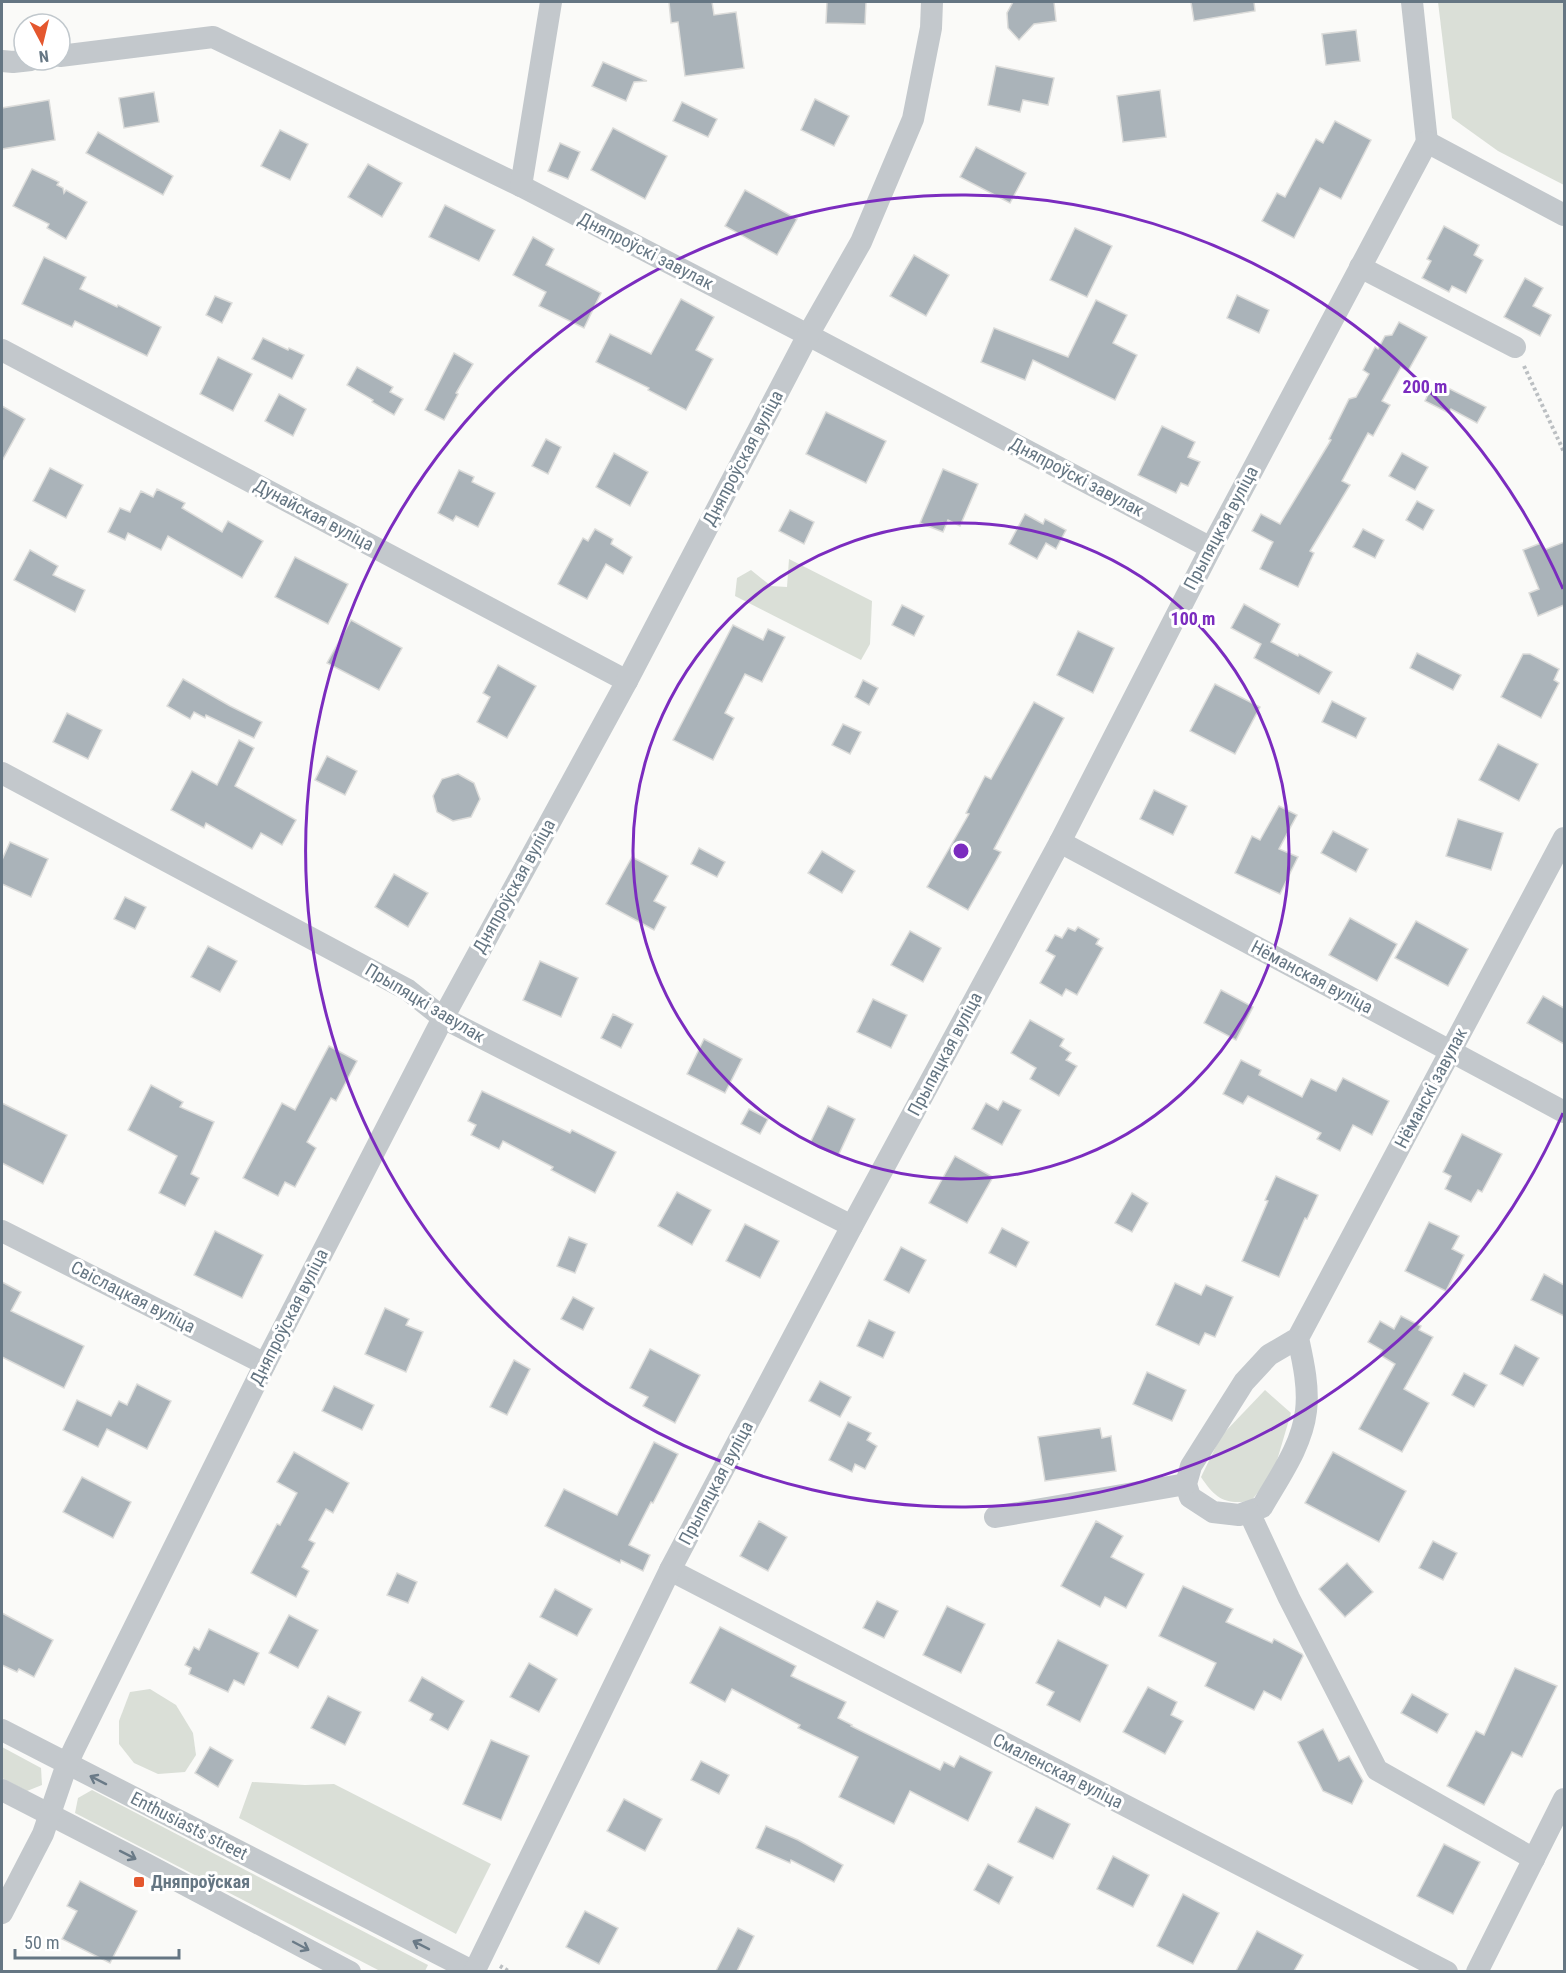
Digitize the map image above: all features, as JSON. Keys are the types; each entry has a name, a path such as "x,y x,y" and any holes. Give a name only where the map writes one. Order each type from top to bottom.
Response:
{"street":[{"path":"521,186 551,2"},
{"name":"Дняпроўская вуліца","path":"2,1913 43,1834 67,1764 265,1364 443,1018 627,681 807,335 861,242 913,119 931,28 932,2"},
{"path":"1412,2 1427,142 1564,215"},
{"name":"Дняпроўскі завулак","path":"72,55 213,37 521,186 1211,548"},
{"name":"Прыпяцкая вуліца","path":"474,1971 670,1570 852,1226 1060,842 1211,548 1427,142"},
{"path":"1359,267 1515,347"},
{"name":"Дунайская вуліца","path":"2,350 627,681"},
{"name":"Прыпяцкі завулак","path":"2,773 408,990 443,1018 852,1226"},
{"name":"Нёманскі завулак","path":"1298,1338 1564,838"},
{"name":"Нёманская вуліца","path":"1060,842 1564,1112"},
{"name":"Свіслацкая вуліца","path":"2,1231 265,1364"},
{"path":"1298,1338 1305,1377 1306,1411 1298,1441 1262,1507 1239,1515 1213,1512 1190,1497 1186,1484 1191,1466 1244,1382 1269,1355 1298,1338"},
{"path":"995,1517 1186,1484"},
{"path":"1249,1512 1289,1598 1377,1770 1534,1859"},
{"name":"Смаленская вуліца","path":"670,1570 1447,1971"},
{"name":"Enthusiasts street","path":"2,1730 474,1971"},
{"path":"2,1790 350,1971"},
{"path":"1477,1971 1564,1799"}],"path":[{"path":"1515,347 1564,452"}],"shaded area":[{"path":"1438,2 1564,2 1564,185 1498,151 1452,118"},
{"path":"789,559 872,601 870,644 861,660 735,596 737,578 751,570 771,586 787,587"},
{"path":"1265,1390 1291,1413 1273,1474 1251,1501 1227,1501 1216,1495 1201,1477 1221,1436"},
{"path":"150,1689 176,1705 193,1733 196,1755 185,1772 158,1774 134,1763 119,1744 119,1721 130,1692"},
{"path":"2,1747 41,1768 42,1785 27,1791 2,1778"},
{"path":"252,1782 334,1784 491,1864 456,1934 239,1818"},
{"path":"92,1790 428,1965 425,1971 380,1971 75,1813 78,1798"}],"building":[{"path":"669,2 712,2 714,15 736,12 744,68 685,76 678,22 671,23"},
{"path":"827,2 866,2 865,24 826,23"},
{"path":"1013,2 1054,2 1056,21 1034,24 1019,40 1008,28 1007,13"},
{"path":"1191,2 1254,2 1255,11 1194,21"},
{"path":"1356,30 1360,61 1326,65 1322,34"},
{"path":"603,62 647,81 634,82 626,101 592,86"},
{"path":"996,66 1054,78 1048,105 1023,100 1020,112 988,105"},
{"path":"1160,90 1166,137 1123,142 1117,96"},
{"path":"154,92 159,122 124,128 119,98"},
{"path":"815,99 849,116 834,146 801,130"},
{"path":"49,100 55,140 2,149 2,108"},
{"path":"682,102 717,119 708,137 673,121"},
{"path":"1335,121 1371,140 1341,199 1320,188 1294,238 1262,221 1277,193 1285,197 1316,139 1323,143"},
{"path":"613,128 667,156 645,199 591,170"},
{"path":"280,130 308,144 290,180 261,166"},
{"path":"98,132 173,176 163,195 86,153"},
{"path":"560,143 580,152 568,179 548,171"},
{"path":"976,147 1026,173 1010,203 960,177"},
{"path":"368,164 402,183 382,217 348,197"},
{"path":"32,169 59,182 57,185 63,188 64,193 66,190 87,202 66,239 47,228 49,224 13,206"},
{"path":"745,190 797,219 777,255 725,226"},
{"path":"445,205 495,230 479,261 429,237"},
{"path":"1444,226 1479,245 1474,255 1483,260 1466,293 1452,286 1449,292 1422,278 1431,261 1427,259"},
{"path":"1075,228 1112,246 1087,297 1050,280"},
{"path":"533,237 554,249 546,265 601,293 584,328 539,306 546,292 513,275"},
{"path":"914,255 949,275 926,316 890,296"},
{"path":"44,257 86,277 80,289 161,327 147,356 75,321 72,327 22,304"},
{"path":"1525,278 1543,288 1533,306 1551,315 1540,336 1504,317"},
{"path":"1237,295 1269,310 1259,333 1227,318"},
{"path":"215,296 232,303 222,323 206,315"},
{"path":"681,299 714,317 696,350 713,359 686,410 648,390 649,388 596,362 610,334 651,354"},
{"path":"1096,300 1127,315 1113,343 1137,355 1115,400 1033,360 1025,380 981,362 994,328 1068,357"},
{"path":"1399,322 1427,337 1408,371 1401,367 1382,401 1390,405 1373,436 1368,433 1342,481 1350,485 1310,551 1314,553 1298,587 1260,569 1273,542 1252,531 1261,514 1280,524 1331,440 1329,439 1349,399 1356,397 1369,374 1363,370 1375,347 1378,349 1385,336 1392,335"},
{"path":"263,338 304,355 292,379 252,359"},
{"path":"454,353 473,364 444,420 425,410"},
{"path":"218,357 252,374 233,411 200,394"},
{"path":"357,367 393,387 390,392 403,399 394,415 347,385"},
{"path":"1434,381 1486,407 1477,423 1451,409 1449,413 1425,401"},
{"path":"279,394 306,409 293,436 265,421"},
{"path":"2,406 25,419 2,461"},
{"path":"826,412 886,441 866,483 806,454"},
{"path":"1162,426 1195,442 1188,457 1200,462 1188,486 1181,483 1176,493 1138,475"},
{"path":"546,439 561,447 548,474 532,466"},
{"path":"614,453 648,472 630,506 596,487"},
{"path":"1402,453 1428,467 1415,490 1389,476"},
{"path":"50,468 83,485 66,518 33,501"},
{"path":"943,469 978,484 960,526 948,520 943,532 920,523"},
{"path":"459,470 474,477 472,482 495,493 478,527 456,516 453,521 438,513"},
{"path":"157,489 185,503 182,508 222,532 228,521 263,541 242,578 168,536 161,550 128,533 125,540 108,532 120,508 130,512 141,491 153,497"},
{"path":"1417,501 1434,510 1423,530 1406,520"},
{"path":"790,510 814,522 804,544 779,531"},
{"path":"1025,514 1043,524 1045,519 1066,530 1056,549 1046,543 1037,559 1009,544"},
{"path":"595,529 613,539 611,544 632,557 623,574 606,564 587,599 558,584 583,538 588,541"},
{"path":"1363,529 1384,540 1375,558 1353,547"},
{"path":"1564,542 1564,605 1538,616 1529,593 1539,589 1523,550 1541,543 1544,550"},
{"path":"30,550 58,566 53,575 85,590 75,612 14,580"},
{"path":"295,557 348,584 328,624 275,597"},
{"path":"1244,604 1280,624 1271,642 1332,672 1319,694 1254,658 1261,644 1231,628"},
{"path":"902,605 924,616 914,636 892,625"},
{"path":"351,620 402,648 379,690 327,663"},
{"path":"733,625 763,640 768,629 785,637 762,682 745,674 725,713 734,718 713,760 673,740"},
{"path":"1078,631 1114,648 1093,693 1057,675"},
{"path":"1417,653 1461,675 1453,690 1410,668"},
{"path":"1523,654 1530,654 1559,669 1554,680 1559,683 1541,718 1501,697"},
{"path":"498,665 536,686 507,738 477,722 490,697 483,693"},
{"path":"183,679 262,722 254,738 206,715 205,718 194,712 190,719 167,706"},
{"path":"863,680 878,688 869,705 855,697"},
{"path":"1215,684 1260,707 1235,754 1190,731"},
{"path":"1332,701 1366,718 1356,738 1322,722"},
{"path":"1034,702 1064,718 994,849 1001,852 968,910 927,887 969,814 966,813 985,776 991,779"},
{"path":"67,713 102,730 88,759 53,742"},
{"path":"843,724 861,732 850,754 832,745"},
{"path":"239,740 254,748 235,786 296,820 282,845 261,833 252,849 206,823 204,828 171,810 192,771 217,785"},
{"path":"1498,744 1538,764 1519,801 1479,780"},
{"path":"327,756 357,771 345,795 315,780"},
{"path":"458,774 474,783 480,799 471,817 453,821 437,812 433,796 442,779"},
{"path":"1154,790 1187,806 1173,835 1140,819"},
{"path":"1279,806 1297,815 1279,849 1298,857 1280,894 1235,873 1252,836 1260,840"},
{"path":"1458,819 1503,833 1491,870 1446,856"},
{"path":"1333,831 1368,849 1356,872 1321,853"},
{"path":"10,842 48,859 31,897 2,884 2,860"},
{"path":"699,848 725,862 717,877 691,864"},
{"path":"822,851 855,871 842,893 808,873"},
{"path":"632,857 668,876 654,901 666,907 654,930 606,904"},
{"path":"394,874 428,893 408,927 375,907"},
{"path":"125,897 146,907 135,929 114,919"},
{"path":"1350,918 1397,944 1377,981 1329,955"},
{"path":"1416,921 1468,949 1448,986 1395,958"},
{"path":"1078,927 1099,939 1096,944 1103,948 1077,995 1066,989 1062,996 1040,983 1055,956 1046,951 1055,935 1062,938 1068,928 1075,931"},
{"path":"910,931 941,948 923,982 891,965"},
{"path":"208,946 237,961 220,992 191,977"},
{"path":"540,961 578,978 561,1017 523,1000"},
{"path":"1221,990 1253,1007 1236,1040 1204,1023"},
{"path":"1543,996 1564,1008 1564,1044 1527,1023"},
{"path":"873,999 907,1015 891,1048 857,1032"},
{"path":"613,1014 633,1024 621,1048 601,1038"},
{"path":"1030,1020 1064,1039 1060,1046 1071,1053 1066,1060 1077,1066 1059,1096 1030,1079 1036,1068 1011,1053"},
{"path":"704,1039 742,1059 725,1093 687,1074"},
{"path":"329,1046 357,1061 336,1101 331,1098 307,1142 316,1148 295,1187 285,1182 278,1196 243,1178 282,1103 295,1110"},
{"path":"1241,1060 1261,1070 1259,1075 1302,1097 1311,1079 1336,1091 1343,1078 1389,1101 1372,1135 1353,1125 1340,1151 1317,1139 1321,1133 1248,1096 1243,1104 1223,1094"},
{"path":"151,1085 183,1102 180,1107 214,1122 191,1174 199,1178 185,1206 159,1193 177,1156 128,1130"},
{"path":"482,1091 616,1152 595,1193 551,1170 553,1167 503,1141 499,1149 471,1135 476,1125 468,1121"},
{"path":"1003,1101 1021,1110 1002,1145 972,1129 986,1103 998,1110"},
{"path":"2,1103 67,1135 43,1184 2,1163"},
{"path":"828,1106 855,1119 838,1156 810,1143"},
{"path":"749,1109 768,1119 760,1134 741,1124"},
{"path":"1462,1134 1502,1154 1482,1192 1478,1190 1471,1202 1445,1189 1451,1176 1443,1172"},
{"path":"955,1156 993,1177 967,1223 929,1203"},
{"path":"1276,1176 1318,1195 1307,1219 1305,1218 1279,1277 1242,1261 1268,1201 1265,1200"},
{"path":"677,1192 711,1210 692,1245 658,1226"},
{"path":"1132,1193 1148,1203 1132,1232 1115,1223"},
{"path":"1429,1222 1459,1236 1452,1249 1464,1255 1446,1291 1405,1271"},
{"path":"745,1224 779,1241 760,1278 726,1261"},
{"path":"1002,1228 1029,1242 1016,1267 989,1253"},
{"path":"215,1231 263,1255 242,1298 194,1275"},
{"path":"569,1237 587,1244 575,1273 557,1266"},
{"path":"901,1247 926,1260 909,1293 884,1280"},
{"path":"1544,1274 1564,1285 1564,1316 1531,1300"},
{"path":"2,1282 21,1292 11,1311 84,1346 64,1388 2,1357"},
{"path":"1175,1283 1201,1295 1206,1285 1233,1297 1215,1337 1205,1333 1199,1345 1156,1325"},
{"path":"573,1297 594,1308 583,1330 561,1319"},
{"path":"385,1308 409,1319 406,1325 423,1332 406,1372 365,1354"},
{"path":"1401,1316 1421,1326 1419,1330 1433,1337 1404,1389 1429,1403 1402,1452 1359,1429 1395,1364 1380,1355 1382,1350 1368,1342 1380,1321 1394,1329"},
{"path":"869,1320 895,1332 883,1358 857,1346"},
{"path":"1515,1345 1539,1358 1523,1386 1500,1374"},
{"path":"650,1349 700,1375 675,1423 643,1406 648,1397 630,1388"},
{"path":"514,1360 530,1369 507,1415 490,1407"},
{"path":"1147,1372 1186,1390 1172,1421 1133,1404"},
{"path":"1464,1373 1487,1385 1474,1407 1452,1395"},
{"path":"820,1381 851,1397 840,1417 809,1401"},
{"path":"137,1384 171,1401 147,1449 107,1429 98,1447 63,1430 77,1400 111,1416 119,1401 127,1405"},
{"path":"334,1386 374,1405 362,1430 322,1411"},
{"path":"848,1422 871,1433 867,1440 877,1446 865,1469 855,1464 852,1472 829,1460"},
{"path":"1100,1428 1102,1438 1111,1436 1116,1471 1045,1481 1038,1437"},
{"path":"654,1442 678,1454 629,1545 650,1555 643,1571 621,1560 620,1563 545,1526 564,1489 617,1515"},
{"path":"294,1452 349,1483 333,1513 326,1509 309,1540 315,1543 302,1567 309,1571 296,1597 251,1573 277,1524 280,1525 297,1493 277,1482"},
{"path":"1333,1452 1406,1491 1379,1542 1305,1503"},
{"path":"82,1477 131,1502 113,1538 63,1512"},
{"path":"759,1521 787,1537 768,1571 740,1556"},
{"path":"1096,1521 1123,1536 1111,1557 1144,1574 1126,1608 1105,1597 1100,1607 1061,1586"},
{"path":"1433,1541 1457,1553 1443,1580 1419,1568"},
{"path":"1347,1563 1373,1592 1345,1617 1319,1589"},
{"path":"397,1573 417,1582 408,1603 387,1595"},
{"path":"1183,1586 1233,1609 1226,1622 1272,1643 1274,1639 1302,1654 1281,1700 1264,1691 1254,1710 1205,1686 1216,1663 1159,1636"},
{"path":"555,1589 592,1609 577,1636 540,1617"},
{"path":"877,1601 898,1611 884,1638 863,1628"},
{"path":"947,1606 985,1624 961,1673 923,1655"},
{"path":"2,1613 53,1640 34,1677 19,1669 17,1672 2,1665"},
{"path":"289,1615 318,1630 298,1668 269,1653"},
{"path":"720,1627 796,1666 791,1676 846,1702 838,1718 851,1726 940,1770 944,1762 954,1767 960,1756 992,1772 968,1821 910,1791 894,1824 839,1797 858,1757 798,1728 800,1725 732,1689 725,1702 690,1683"},
{"path":"209,1629 259,1653 244,1685 234,1680 228,1692 189,1674 191,1668 185,1665 194,1647 199,1650"},
{"path":"1058,1640 1108,1665 1080,1722 1047,1705 1054,1692 1036,1683"},
{"path":"529,1663 557,1679 539,1712 510,1697"},
{"path":"1515,1668 1557,1686 1522,1757 1512,1752 1484,1805 1447,1786 1476,1731 1484,1735"},
{"path":"422,1677 464,1701 448,1730 430,1720 433,1714 409,1701"},
{"path":"1148,1687 1177,1702 1171,1715 1183,1721 1165,1754 1123,1732"},
{"path":"1412,1694 1448,1714 1437,1733 1401,1713"},
{"path":"328,1696 361,1712 345,1745 311,1728"},
{"path":"1323,1729 1339,1761 1349,1756 1363,1781 1352,1804 1323,1791 1298,1742"},
{"path":"491,1740 529,1756 501,1820 463,1804"},
{"path":"210,1747 233,1760 218,1787 195,1773"},
{"path":"701,1761 729,1775 719,1794 691,1780"},
{"path":"624,1799 662,1819 645,1851 607,1831"},
{"path":"1036,1807 1070,1824 1053,1859 1018,1842"},
{"path":"766,1826 798,1840 843,1865 834,1882 791,1860 790,1863 756,1848"},
{"path":"1444,1844 1480,1862 1453,1914 1417,1896"},
{"path":"1113,1856 1149,1875 1133,1907 1097,1889"},
{"path":"988,1864 1013,1877 999,1904 974,1890"},
{"path":"80,1881 137,1911 110,1963 62,1939 77,1911 67,1906"},
{"path":"1183,1894 1219,1913 1193,1964 1157,1946"},
{"path":"585,1911 618,1928 599,1964 566,1947"},
{"path":"738,1928 754,1936 737,1971 716,1971"},
{"path":"1257,1931 1303,1955 1294,1971 1236,1971"}],"place":[{"name":"Дняпроўская","path":"139,1882"}]}
